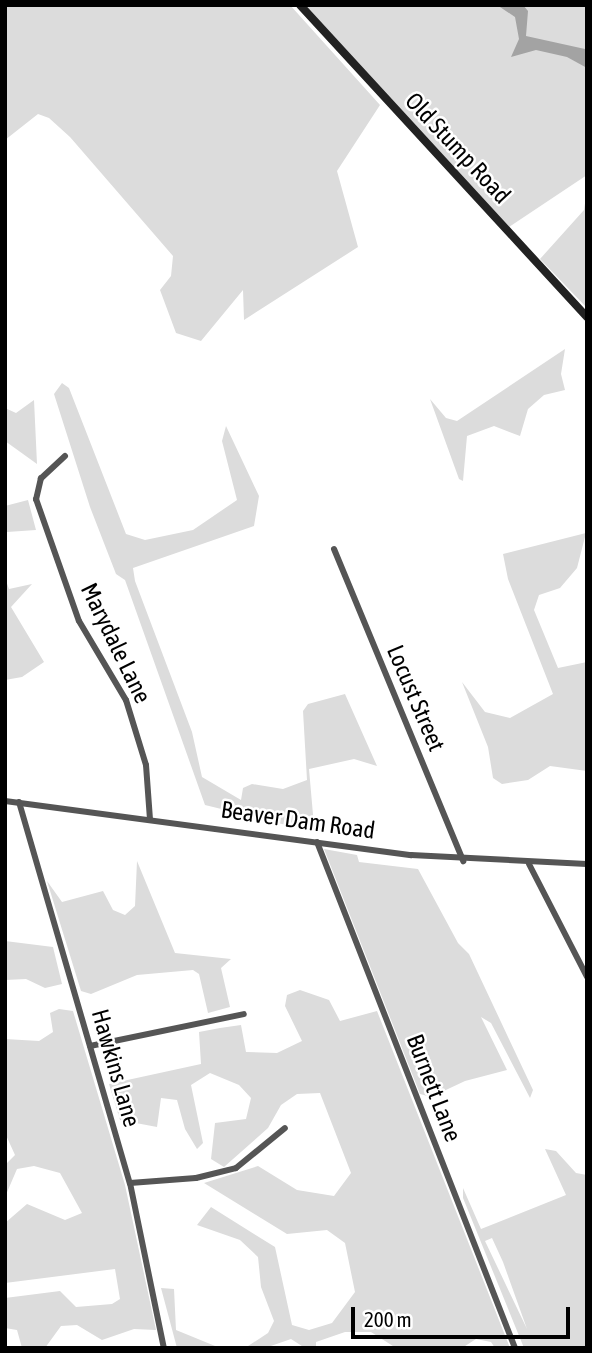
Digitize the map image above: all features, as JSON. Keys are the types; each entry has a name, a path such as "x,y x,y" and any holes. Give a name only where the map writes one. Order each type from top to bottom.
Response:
{"street":[{"name":"Old Stump Road","path":"300,5 587,317"},
{"name":"Marydale Lane","path":"65,456 41,478 36,499 79,621 126,700 146,765 150,820"},
{"name":"Locust Street","path":"334,549 463,861"},
{"name":"Beaver Dam Road","path":"5,801 463,861 587,864"},
{"name":"Hawkins Lane","path":"19,802 130,1183 164,1348"},
{"name":"Burnett Lane","path":"317,842 515,1348"},
{"path":"529,864 587,977"},
{"path":"90,1046 244,1014"},
{"path":"130,1183 196,1178 236,1168 285,1128"}],"shaded area":[{"path":"6,5 290,5 380,105 337,171 358,247 244,320 243,290 201,341 176,333 160,290 171,276 173,256 70,137 49,118 38,114 5,140"},
{"path":"301,5 587,5 587,175 509,227"},
{"path":"497,5 523,5 528,11 526,36 585,49 587,68 567,57 536,50 511,57 519,39 515,17"},
{"path":"587,190 587,308 540,259 584,210"},
{"path":"565,349 561,374 565,390 544,395 528,409 520,436 494,426 467,436 463,481 459,479 430,399 446,418 457,421"},
{"path":"62,383 69,388 126,534 145,540 193,530 237,500 222,441 226,426 259,496 254,526 133,568 135,581 192,732 202,777 241,800 243,788 252,784 283,789 307,780 303,711 308,704 345,694 377,766 354,759 309,769 314,826 290,826 205,805 125,580 116,574 90,507 54,394"},
{"path":"34,400 37,464 5,441 5,408 16,413"},
{"path":"28,500 36,530 7,532 5,537 5,506"},
{"path":"586,533 577,568 560,588 539,595 534,610 558,668 587,662 587,771 550,766 528,780 502,784 493,778 488,747 462,682 485,712 510,718 553,694 508,579 503,554"},
{"path":"5,578 9,589 32,584 11,607 44,662 22,677 5,680"},
{"path":"324,849 357,855 359,862 418,869 458,943 469,954 533,1090 530,1098 491,1023 481,1017 507,1070 465,1081 431,1097 420,1094"},
{"path":"137,861 175,953 231,959 221,968 230,1007 208,1013 199,974 193,970 137,975 91,994 81,991 47,881 62,902 103,891 113,910 125,915 135,906"},
{"path":"5,941 53,947 62,984 45,988 26,979 5,980"},
{"path":"300,990 329,1000 340,1021 377,1011 510,1348 495,1348 491,1342 476,1339 462,1348 396,1348 371,1332 345,1332 316,1342 316,1348 305,1348 291,1339 265,1348 245,1348 268,1333 274,1321 261,1287 258,1257 240,1240 197,1225 211,1207 275,1247 292,1325 309,1330 332,1323 355,1292 345,1243 327,1230 287,1234 204,1183 258,1166 297,1190 334,1196 351,1173 320,1093 297,1094 281,1105 268,1128 224,1167 211,1159 215,1123 246,1119 251,1098 239,1085 210,1073 191,1085 203,1143 197,1149 185,1129 177,1100 161,1098 157,1127 120,1120 109,1084 201,1064 199,1032 241,1025 246,1052 277,1053 302,1041 285,1006 287,995"},
{"path":"59,1009 73,1011 125,1185 156,1330 134,1329 102,1340 77,1325 61,1326 45,1348 22,1348 17,1330 5,1328 5,1298 60,1291 76,1307 112,1304 120,1299 115,1269 5,1283 5,1223 27,1204 65,1220 82,1213 60,1173 34,1166 17,1169 5,1197 5,1165 15,1155 5,1133 5,1039 39,1041 53,1032 50,1013"},
{"path":"545,1149 556,1151 576,1173 587,1175 587,1348 524,1348 463,1198 463,1188 481,1229 566,1195","holes":["492,1238 527,1329 485,1241"]},
{"path":"161,1288 174,1289 176,1330 220,1348 177,1348"}]}
